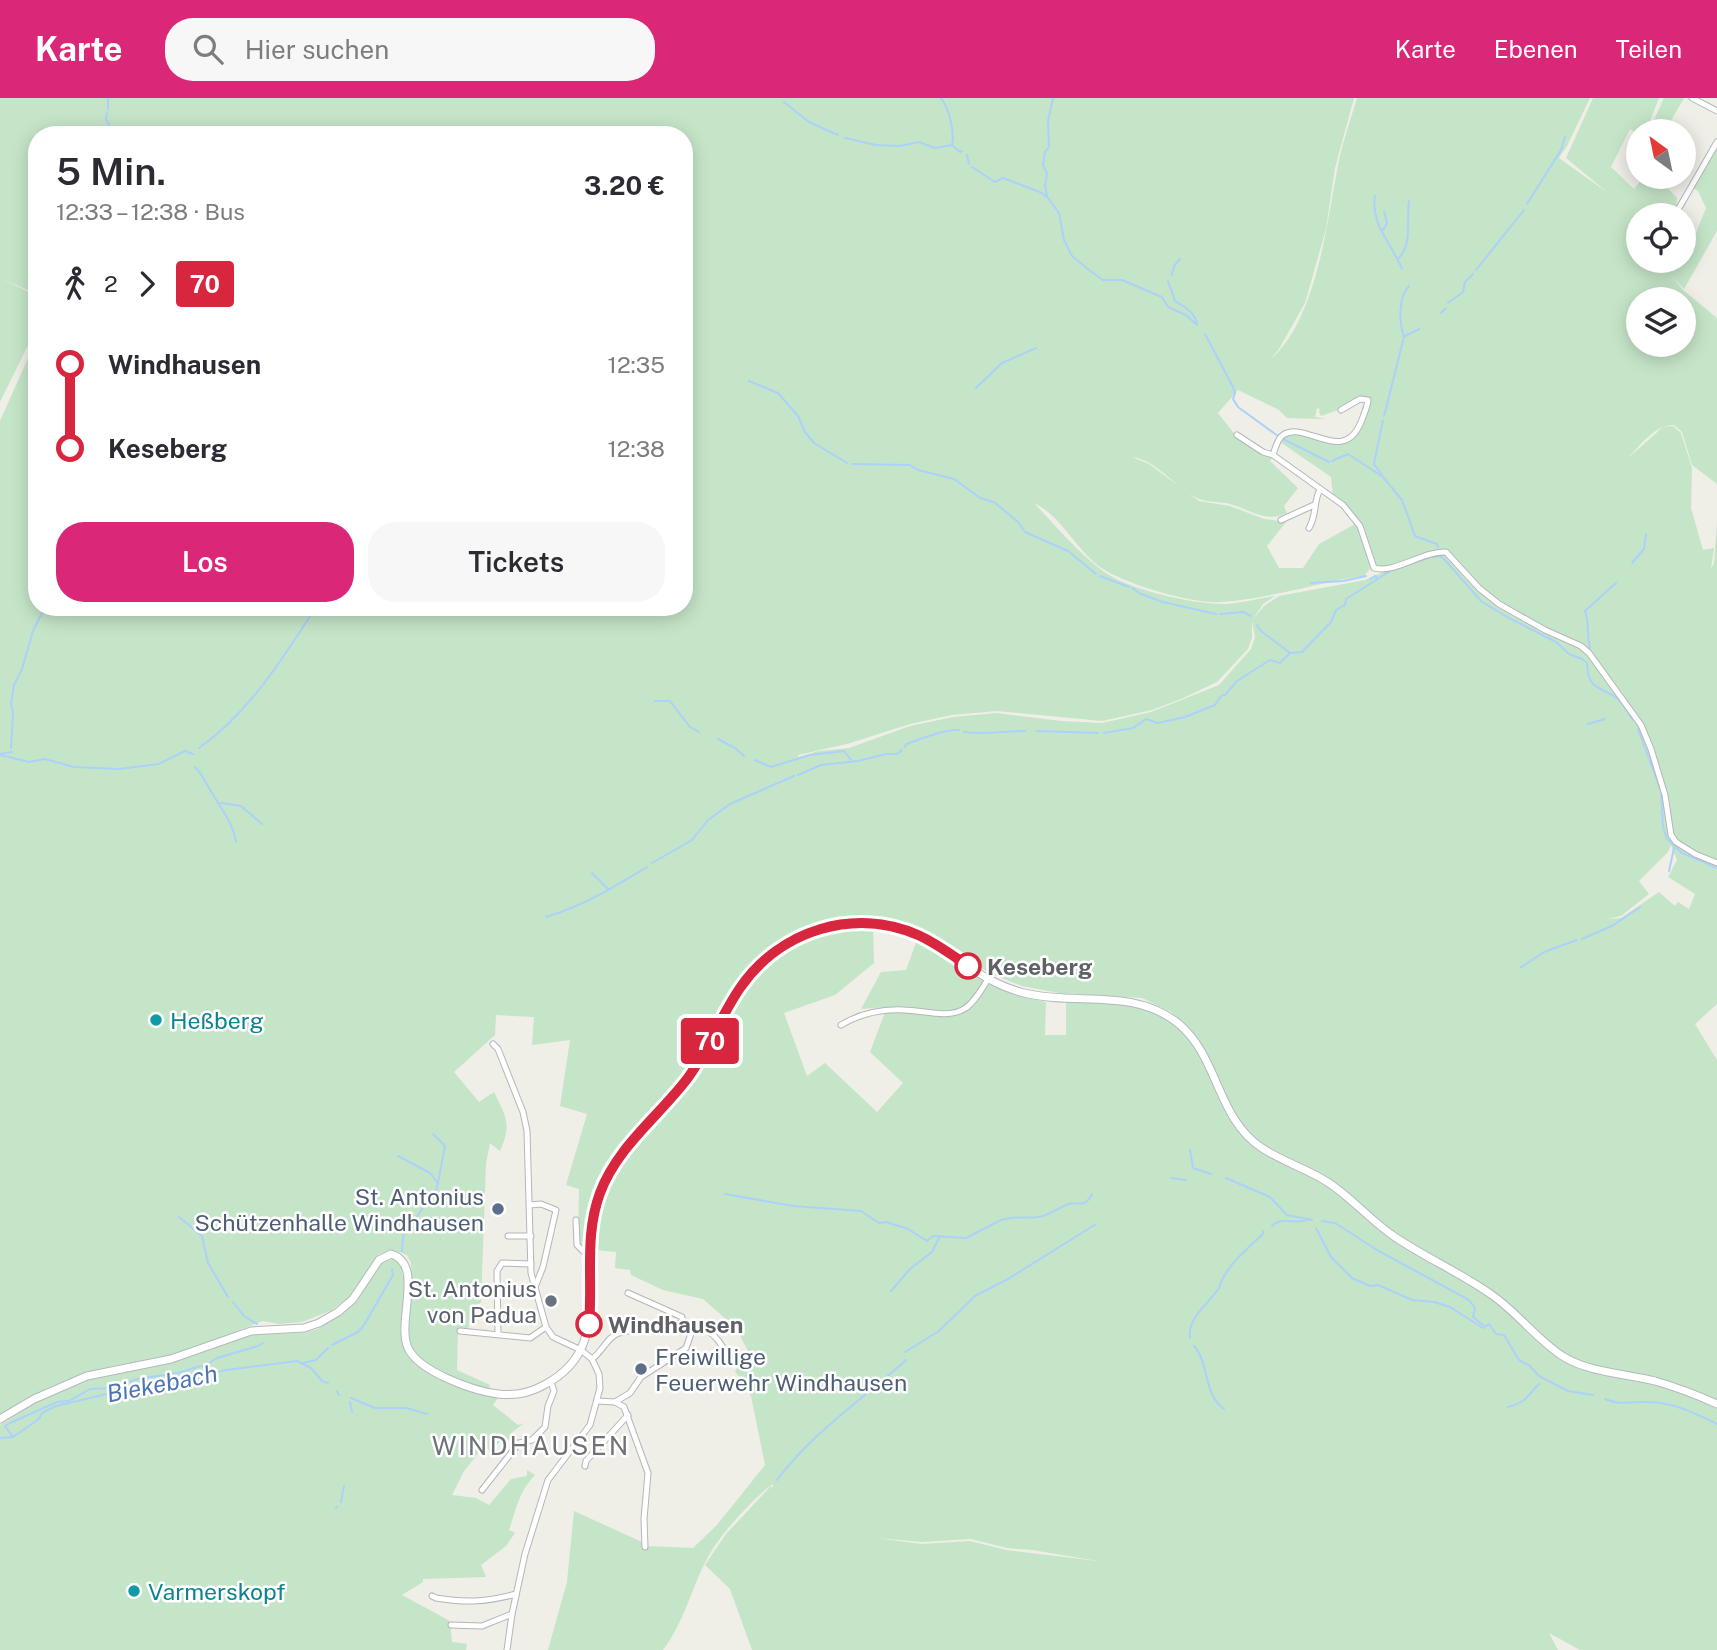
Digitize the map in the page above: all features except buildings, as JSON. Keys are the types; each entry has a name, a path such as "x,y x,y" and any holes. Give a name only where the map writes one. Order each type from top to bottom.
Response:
{"main road":[{"path":"0,1419 34,1399 87,1376 171,1359 251,1331 304,1328 320,1323 353,1299 379,1260 391,1255 399,1256 408,1269 406,1342 411,1354 420,1364 457,1381 493,1393 524,1393 551,1382 568,1368 581,1350 589,1324 588,1256 592,1224 600,1193 619,1157 697,1065 739,988 756,968 773,953 806,933 845,923 873,923 919,935 988,979 1010,989 1038,996 1115,999 1162,1012 1196,1043 1231,1116 1254,1143 1325,1181 1397,1239 1485,1289 1508,1306 1564,1357 1580,1364 1684,1390 1717,1404"}],"street":[{"path":"1692,98 1717,111"},
{"path":"1682,203 1717,142"},
{"path":"1273,455 1279,439 1286,434 1303,433 1326,441 1352,436 1357,431 1368,400 1360,399 1341,410"},
{"path":"1237,435 1263,452 1273,455 1339,500 1363,532 1371,563 1376,569 1446,552 1479,588 1499,604 1545,630 1581,646 1641,725 1665,795 1671,835 1676,842 1695,854 1717,863"},
{"path":"1309,528 1315,515 1314,505 1320,489"},
{"path":"1281,520 1314,505"},
{"path":"841,1025 866,1013 880,1011 961,1011 970,1004 988,979"},
{"path":"493,1044 498,1049 525,1121 531,1264 546,1327 553,1337 581,1350 592,1359 599,1374 600,1388 590,1425 548,1480 524,1554 507,1650"},
{"path":"530,1205 541,1204 556,1210 536,1287"},
{"path":"576,1220 577,1245 588,1256"},
{"path":"508,1236 531,1237"},
{"path":"498,1334 497,1271 502,1263 531,1264"},
{"path":"628,1293 682,1317 682,1324"},
{"path":"592,1359 614,1335 657,1325 682,1324 707,1330 716,1337 729,1358"},
{"path":"615,1402 630,1393 641,1377 686,1348 694,1325"},
{"path":"460,1331 530,1338 546,1327"},
{"path":"482,1490 519,1443 532,1440 545,1427 548,1406 554,1391 551,1382"},
{"path":"597,1401 615,1402 624,1407 648,1474 644,1519 645,1546"},
{"path":"585,1466 586,1461 628,1415"},
{"path":"432,1596 444,1600 472,1602 516,1594"},
{"path":"452,1625 482,1626 512,1615"}],"green space":[{"path":"0,98 1354,98 1335,168 1326,229 1305,303 1270,360 1286,343 1309,298 1323,245 1341,152 1357,98 1590,98 1559,158 1608,193 1566,158 1593,98 1659,98 1651,119 1626,119 1626,137 1611,167 1626,181 1626,189 1668,189 1677,198 1677,203 1626,203 1626,273 1693,273 1685,287 1670,274 1681,287 1626,287 1626,357 1696,357 1696,301 1717,318 1717,484 1692,465 1682,432 1674,425 1664,427 1673,426 1681,433 1692,468 1691,508 1703,550 1714,548 1711,569 1714,563 1717,523 1717,1004 1695,1024 1717,1060 1717,1650 1580,1650 1549,1633 1558,1650 752,1650 730,1589 705,1565 726,1534 771,1486 773,1488 773,1484 747,1507 713,1549 702,1569 677,1628 663,1650 548,1650 567,1582 574,1511 646,1546 693,1548 717,1525 765,1465 751,1396 735,1371 749,1353 736,1328 703,1299 663,1290 631,1275 630,1270 615,1268 616,1252 587,1249 578,1244 579,1189 566,1185 587,1114 560,1106 570,1040 532,1045 534,1017 496,1015 495,1035 454,1072 479,1102 494,1092 507,1127 500,1151 490,1143 486,1164 481,1302 471,1312 468,1330 458,1329 457,1370 490,1385 489,1390 440,1372 418,1357 411,1347 407,1316 411,1263 407,1255 393,1250 379,1254 351,1296 330,1311 302,1322 280,1324 263,1321 183,1352 83,1374 48,1388 0,1416 0,421 28,358 28,616 693,616 693,126 28,126 28,290 2,279 28,292 28,345 0,402","holes":["1238,390 1279,410 1287,418 1326,419 1315,417 1317,408 1320,409 1321,416 1364,397 1369,406 1353,436 1328,443 1302,434 1287,435 1280,442 1331,477 1333,496 1352,513 1357,522 1363,537 1357,523 1319,544 1303,568 1279,568 1267,546 1286,522 1264,519 1230,506 1199,501 1149,464 1132,457 1150,463 1199,499 1226,503 1264,516 1279,516 1287,513 1284,506 1298,488 1270,461 1272,458 1236,436 1218,413","1662,428 1627,459 1648,437","1034,503 1054,517 1088,556 1108,572 1148,588 1195,600 1243,600 1364,576 1370,569 1368,550 1376,566 1384,567 1423,554 1365,580 1279,596 1264,606 1253,619 1263,604 1275,596 1222,604 1178,598 1127,584 1093,564","1252,621 1255,637 1251,649 1219,685 1151,712 1102,723 997,713 953,717 910,726 849,748 819,751 798,757 910,724 952,715 997,711 1102,721 1152,710 1217,682 1248,649 1252,638","1671,845 1677,860 1668,877 1695,894 1689,909 1678,902 1675,906 1659,892 1621,918 1607,919 1621,916 1649,894 1639,881 1668,852","880,920 908,929 994,975 1022,986 1059,993 1142,998 1171,1012 1197,1037 1202,1050 1178,1027 1157,1014 1132,1006 1106,1003 1066,1001 1066,1035 1045,1035 1046,1002 1014,995 984,982 917,940 906,970 881,972 861,1009 887,1007 870,1052 903,1083 877,1112 825,1063 807,1076 784,1013 835,995 874,963 873,925","876,1538 922,1542 971,1539 1007,1548 1098,1561 1006,1550 970,1541 922,1544"]},
{"path":"1664,98 1684,98 1672,119 1654,119"},
{"path":"1714,148 1717,150 1717,231 1696,268 1696,233 1706,208 1695,189 1696,180"},
{"path":"394,1259 401,1267 404,1278 401,1332 410,1357 438,1377 498,1398 493,1405 518,1425 524,1423 510,1434 520,1441 517,1443 504,1437 491,1451 484,1446 464,1471 452,1495 476,1498 489,1505 511,1479 527,1476 527,1470 535,1475 525,1488 516,1508 509,1530 515,1533 506,1546 481,1565 486,1577 423,1579 423,1582 402,1595 450,1621 452,1642 467,1644 466,1650 0,1650 0,1425 52,1392 89,1378 161,1365 254,1334 303,1333 318,1329 346,1310 363,1291 379,1266 386,1260"}],"waterway":[{"path":"108,98 108,109"},
{"path":"941,98 951,120 952,145"},
{"path":"1047,197 1047,174 1043,165 1045,152 1049,147 1048,121 1053,98"},
{"path":"784,102 809,122 838,135"},
{"path":"107,112 106,120 109,126"},
{"path":"1527,204 1561,150 1565,137"},
{"path":"845,138 876,145 900,146 919,142 935,148 952,145 962,151"},
{"path":"967,155 969,164"},
{"path":"972,167 995,182 1003,178 1040,192 1059,213 1064,240 1072,256 1103,280 1122,280 1162,297 1168,307 1186,315 1197,325"},
{"path":"1375,196 1374,206 1379,225 1402,269"},
{"path":"1398,259 1406,246 1409,201"},
{"path":"1476,270 1524,210"},
{"path":"1383,230 1387,223 1384,211"},
{"path":"1172,275 1174,266 1180,259"},
{"path":"1448,303 1463,292 1465,282 1473,274"},
{"path":"1168,281 1175,301 1191,313 1197,324"},
{"path":"1384,416 1404,337 1400,310 1409,286"},
{"path":"1441,313 1446,308"},
{"path":"1405,336 1419,329"},
{"path":"1205,334 1233,387 1233,399 1238,407 1278,436"},
{"path":"976,388 1002,363 1036,348"},
{"path":"749,381 778,393 798,416 805,432 814,443 847,463"},
{"path":"1382,475 1374,464 1383,420"},
{"path":"1283,439 1329,462"},
{"path":"1332,461 1348,454 1383,477 1402,500 1415,536 1437,544 1438,547"},
{"path":"852,464 910,465 918,470 954,479 980,498 994,502 1018,522 1025,532 1068,551 1096,574"},
{"path":"1632,563 1644,549 1646,534"},
{"path":"1431,557 1440,556 1445,560 1481,601 1556,642 1569,654 1587,663 1589,678 1595,686 1618,699 1633,720"},
{"path":"1415,562 1428,558"},
{"path":"1104,733 1133,728 1146,719 1158,723 1185,717 1215,705 1237,681 1270,660 1280,663 1290,653 1302,652 1331,622 1336,610 1345,605 1346,599 1390,571"},
{"path":"1100,576 1129,587"},
{"path":"1311,583 1366,576"},
{"path":"1370,579 1375,576 1377,578"},
{"path":"1588,649 1590,647 1585,611 1616,583"},
{"path":"1132,588 1163,602 1216,614"},
{"path":"1220,614 1243,612 1251,616"},
{"path":"11,748 14,685 40,616"},
{"path":"199,748 249,702 278,665 310,616"},
{"path":"1257,625 1290,653"},
{"path":"655,701 670,701 690,727 699,732"},
{"path":"1588,724 1605,719"},
{"path":"1638,729 1661,791 1663,827 1667,839 1682,853 1717,868"},
{"path":"905,747 906,744 933,735 959,730"},
{"path":"964,732 1025,731"},
{"path":"1037,731 1098,733"},
{"path":"718,739 744,756"},
{"path":"798,775 821,765 897,754 902,750"},
{"path":"0,755 29,762 45,759 74,767 119,769 159,764 185,751 193,754"},
{"path":"755,760 771,767 810,755 844,751 851,760"},
{"path":"0,754 12,752"},
{"path":"195,767 227,818 236,842"},
{"path":"652,863 692,840 708,820 730,804 794,776"},
{"path":"221,803 241,806 262,824"},
{"path":"1669,871 1674,848"},
{"path":"546,917 586,902 647,867"},
{"path":"592,873 608,889"},
{"path":"1582,939 1612,926 1640,907"},
{"path":"1520,968 1544,952 1577,940"},
{"path":"402,1251 403,1236 437,1188 445,1146 433,1134"},
{"path":"1190,1150 1193,1168 1211,1174"},
{"path":"398,1156 430,1173 437,1182"},
{"path":"1171,1178 1186,1180"},
{"path":"1226,1178 1270,1197 1287,1215 1312,1220"},
{"path":"725,1194 793,1206 861,1211 879,1223 886,1222 908,1229 927,1241 933,1236 966,1238 997,1222"},
{"path":"999,1221 1042,1216 1069,1204 1084,1203 1092,1194"},
{"path":"179,1217 202,1236 208,1263 228,1297"},
{"path":"1272,1226 1281,1221 1300,1222 1309,1219"},
{"path":"1322,1221 1335,1223 1377,1250 1469,1300 1475,1308 1473,1317 1483,1325"},
{"path":"905,1352 939,1331 975,1296 1008,1279 1096,1224"},
{"path":"1316,1228 1331,1257 1352,1278 1370,1286 1378,1285 1412,1300 1450,1307 1483,1328 1489,1324 1496,1334 1504,1335 1519,1360 1530,1366 1539,1376 1568,1391 1593,1395"},
{"path":"1190,1338 1195,1317 1219,1288 1231,1266 1263,1231"},
{"path":"891,1291 910,1269 932,1252 940,1236"},
{"path":"332,1345 358,1332 364,1325 393,1275 392,1269"},
{"path":"233,1302 244,1316 257,1324"},
{"path":"13,1437 5,1426 57,1402 69,1401 90,1389 113,1388 137,1379 177,1373 263,1343"},
{"path":"1194,1346 1202,1361 1209,1387 1217,1403 1224,1409"},
{"path":"303,1363 316,1360 328,1348"},
{"path":"777,1480 822,1432 906,1360"},
{"name":"Biekebach","path":"0,1438 13,1437 39,1419 42,1413 56,1406 111,1393 135,1393 173,1385 226,1370 297,1361 311,1368 322,1381 328,1383"},
{"path":"1508,1407 1523,1401 1539,1384"},
{"name":"Biekebach","path":"337,1391 339,1395"},
{"name":"Biekebach","path":"351,1398 375,1408 406,1408 427,1414"},
{"path":"1605,1399 1621,1403 1648,1402 1675,1406 1717,1424"},
{"path":"350,1402 352,1412"},
{"path":"341,1502 344,1486"}],"bus line":[{"name":"70","path":"589,1324 589,1239 600,1193 607,1178 625,1149 697,1065 739,988 765,959 806,933 845,923 865,923 893,927 919,935 968,966"}],"place":[{"name":"Keseberg","path":"968,966"},
{"name":"Heßberg","path":"156,1020"},
{"name":"St. Antonius Schützenhalle Windhausen","path":"498,1209"},
{"name":"St. Antonius von Padua","path":"551,1301"},
{"name":"Windhausen","path":"589,1324"},
{"name":"Freiwillige Feuerwehr Windhausen","path":"641,1369"},
{"name":"Varmerskopf","path":"134,1591"}],"district":[{"name":"WINDHAUSEN","path":"531,1445"}]}
